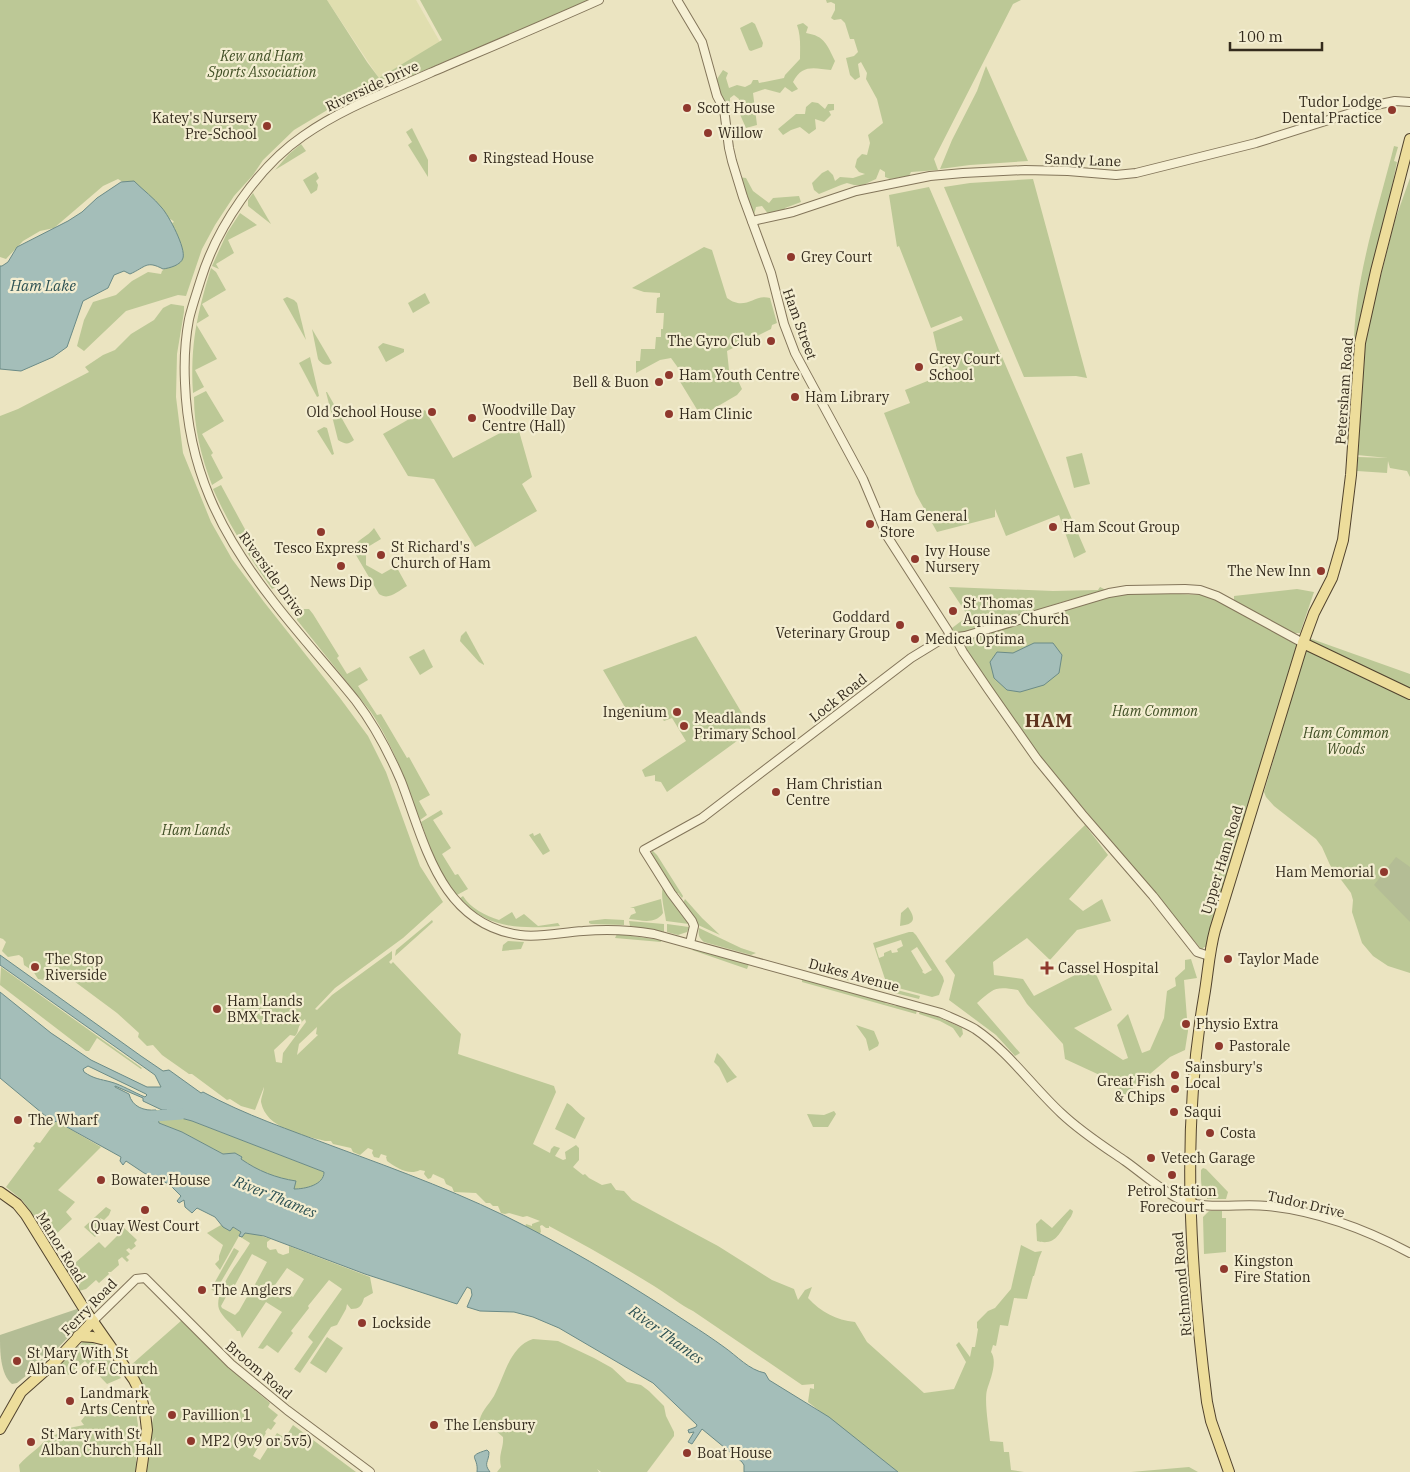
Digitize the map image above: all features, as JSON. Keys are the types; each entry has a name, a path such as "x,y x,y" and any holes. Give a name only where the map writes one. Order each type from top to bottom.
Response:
{"main road":[{"name":"Petersham Road","path":"1303,643 1314,613 1332,578 1344,540 1351,475 1360,343 1376,271 1410,139"},
{"path":"1303,643 1372,678 1410,694"},
{"name":"Upper Ham Road","path":"1192,1090 1195,1053 1209,956 1303,643"},
{"name":"Richmond Road","path":"1192,1090 1190,1140 1193,1266 1210,1421 1229,1472"},
{"name":"Manor Road","path":"0,1192 17,1204 26,1215 105,1340 134,1380 144,1403 147,1422 147,1442 142,1472"},
{"name":"Ferry Road","path":"0,1429 21,1392 56,1361 93,1321"},
{"path":"78,1336 105,1340"}],"street":[{"name":"Riverside Drive","path":"456,902 433,866 415,824 398,775 388,752 372,724 267,594 240,554 214,508 196,459 188,420 184,364 189,320 206,265 224,228 262,174 300,138 352,106 599,0"},
{"name":"Ham Street","path":"677,0 702,42 717,96 724,109 729,148 771,273 784,324 798,361 863,479 887,536 953,637"},
{"name":"Sandy Lane","path":"752,221 793,212 856,191 930,176 1025,170 1116,175 1136,173 1256,143 1384,103 1410,102"},
{"path":"1209,956 1197,952 1153,896 1037,759 953,637 970,635 1109,593 1127,590 1185,589 1212,594 1303,643"},
{"name":"Lock Road","path":"690,943 694,926 692,921 671,893 644,850 702,818 911,658 939,640 953,637"},
{"name":"Dukes Avenue","path":"456,902 476,918 494,928 518,935 588,930 641,932 690,943 941,1012 973,1028 995,1045 1074,1125 1170,1194 1191,1202"},
{"name":"Tudor Drive","path":"1191,1202 1207,1205 1267,1206 1291,1210 1356,1229 1410,1253"},
{"name":"Ferry Road","path":"93,1321 136,1278 140,1277"},
{"name":"Broom Road","path":"140,1277 147,1280 231,1364 280,1405 370,1472"}],"shaded area":[{"path":"327,0 416,0 440,42 379,78"}],"green space":[{"name":"Kew and Ham Sports Association","path":"0,0 327,0 379,78 377,83 383,84 349,97 294,130 263,160 253,175 234,196 215,225 202,249 186,296 178,295 126,311 84,351 77,346 84,320 93,302 116,295 132,281 148,272 161,274 162,271 176,260 172,223 174,222 165,217 144,195 118,179 103,186 54,228 40,231 23,241 6,259 0,257"},
{"path":"420,0 590,0 397,82 379,78 442,40"},
{"path":"826,0 1021,0 1013,4 934,159 938,170 911,172 909,176 890,179 885,177 885,172 880,169 876,179 863,185 847,183 819,194 814,190 812,183 828,170 833,175 835,181 840,177 853,178 865,174 859,172 855,167 857,159 862,154 867,155 870,143 868,135 883,123 877,99 866,79 867,73 861,62 858,64 860,77 855,80 850,75 846,58 854,56 858,52 854,39 850,39 845,23 841,19 834,20 831,18 835,10 835,4 827,3"},
{"path":"752,22 755,24 763,43 762,47 751,51 740,28"},
{"path":"803,23 808,27 806,33 817,36 825,42 835,61 831,70 809,68 800,72 793,82 798,89 792,92 785,87 780,93 765,89 753,93 757,125 746,128 738,110 739,99 734,95 730,98 730,107 724,105 717,79 723,70 728,73 726,78 729,88 737,85 745,87 751,84 753,80 758,80 759,83 784,78 800,59 800,37 797,25"},
{"path":"986,66 1028,161 940,169 952,140 977,91"},
{"path":"812,102 818,103 825,109 828,104 834,104 834,110 829,111 831,115 824,122 815,119 816,129 809,134 800,127 783,135 778,129 796,114 805,114 806,107"},
{"path":"412,128 428,160 428,177 408,145 412,142 406,132"},
{"path":"301,144 306,151 275,170 289,154"},
{"path":"1394,146 1398,147 1394,161 1397,162 1354,350 1355,325 1362,273"},
{"path":"316,172 319,178 316,181 318,185 317,190 311,194 303,180"},
{"path":"738,177 746,178 753,191 769,203 773,198 799,196 801,202 785,208 784,212 769,215 762,206 756,207 754,215 751,214"},
{"path":"1410,178 1410,477 1407,471 1390,468 1388,461 1387,473 1357,471 1358,457 1388,458 1357,455 1363,354 1366,334 1395,220"},
{"path":"1033,179 1087,378 1076,376 1024,377 944,187 970,183"},
{"path":"929,187 1086,552 1074,558 1059,515 1006,536 995,509 995,517 937,532 916,494 884,413 910,403 905,390 945,374 933,332 963,320 961,316 931,328 899,246 897,247 889,195"},
{"path":"253,193 271,224 248,206 248,200"},
{"path":"240,213 257,225 228,240 234,253 216,264 219,269 212,266 227,233"},
{"path":"704,247 712,250 727,298 734,302 745,303 764,297 770,298 777,323 772,325 771,329 727,351 729,370 733,370 742,389 737,395 701,416 679,380 684,376 671,358 660,360 636,373 636,361 640,361 641,349 655,349 656,337 661,337 664,313 656,313 657,298 660,297 660,293 644,292 632,288"},
{"path":"211,268 216,272 226,290 202,304 209,316 197,324 202,300"},
{"path":"425,293 430,303 413,313 408,303"},
{"path":"287,297 297,303 306,340 283,299"},
{"name":"Ham Lands","path":"171,304 184,306 177,354 176,397 183,453 211,522 232,559 368,736 386,772 420,866 443,902 403,938 335,988 315,1009 317,1010 332,995 392,951 392,959 389,962 391,964 393,962 461,1034 458,1054 554,1086 556,1092 533,1144 550,1153 554,1146 560,1148 555,1156 563,1160 566,1159 565,1152 576,1145 579,1148 579,1160 573,1167 583,1175 585,1174 602,1185 611,1183 616,1190 624,1191 632,1200 718,1246 772,1280 794,1289 798,1300 805,1290 812,1287 808,1298 813,1303 835,1317 855,1322 867,1342 924,1393 954,1389 966,1362 956,1345 959,1342 970,1357 972,1347 975,1347 978,1329 977,1322 988,1311 995,1308 1011,1289 1021,1245 1035,1252 1042,1251 1027,1299 1014,1298 1008,1326 1000,1325 996,1346 993,1345 991,1352 994,1366 986,1395 990,1441 1003,1442 1004,1452 1009,1452 1011,1470 1024,1472 898,1472 808,1402 810,1388 814,1389 814,1384 802,1385 693,1311 615,1263 549,1226 549,1228 546,1228 542,1225 540,1226 541,1232 538,1235 525,1227 526,1224 532,1226 532,1224 540,1221 527,1216 501,1213 498,1206 486,1203 476,1193 454,1192 444,1179 433,1174 428,1179 424,1174 425,1171 407,1172 387,1161 387,1156 381,1154 379,1158 374,1157 373,1150 368,1148 360,1155 353,1152 351,1148 296,1133 278,1125 264,1111 261,1102 264,1087 255,1110 241,1106 230,1099 227,1100 162,1055 153,1045 147,1046 138,1037 139,1033 117,1013 51,964 49,981 38,979 33,971 24,965 23,958 19,955 8,957 2,951 6,942 0,938 0,416 18,409 89,372 85,367 103,355 115,350 131,334 154,320 163,308","holes":["305,1019 306,1022 283,1053 282,1063 276,1062 274,1050 290,1035 295,1036 300,1024","317,1027 316,1034 318,1035 297,1055 299,1044"]},
{"path":"197,325 217,359 195,370 204,387 193,393 192,376"},
{"path":"312,329 332,363 324,364 318,359"},
{"path":"383,343 404,349 404,352 386,362 378,347"},
{"path":"310,357 319,396 317,397 299,363"},
{"path":"206,391 224,421 202,434 213,453 211,455 223,478 212,485 199,442 194,408 194,397"},
{"path":"326,392 354,440 350,443 338,440"},
{"path":"425,410 453,458 517,424 532,477 522,484 537,511 475,547 434,479 408,476 383,434"},
{"path":"324,427 327,428 334,454 332,455 317,431"},
{"path":"1082,453 1090,484 1074,488 1066,457"},
{"path":"221,485 260,557 272,574 271,576 279,585 272,589 255,565 219,502 213,489"},
{"path":"374,528 381,539 366,548 366,565 382,574 396,566 407,586 390,596 379,594 353,550 357,543"},
{"path":"949,587 1053,591 1098,590 1100,587 1106,590 980,629 955,634 952,628 968,616"},
{"path":"1297,589 1314,592 1300,633 1293,633 1234,601 1234,596"},
{"name":"Ham Common","path":"1127,594 1204,595 1225,603 1297,645 1236,854 1216,908 1206,947 1202,950 1030,744 965,649 969,639 1107,598"},
{"path":"304,609 309,609 313,614 339,656 337,658 347,674 360,667 368,680 358,686 377,715 381,714 407,758 409,757 430,795 419,801 427,815 420,820 398,764 379,725 371,712 297,620 297,614"},
{"path":"466,631 484,665 460,641 461,636"},
{"name":"Meadlands Primary School","path":"696,636 752,730 667,792 661,782 655,781 655,775 645,777 642,770 686,741 672,718 664,721 657,711 645,718 641,711 633,716 629,714 603,670"},
{"name":"Ham Common Woods","path":"1309,638 1410,674 1410,973 1388,966 1373,956 1362,943 1352,912 1353,900 1351,893 1330,865 1322,847 1316,839 1274,806 1264,792"},
{"path":"424,649 433,667 420,675 409,657"},
{"path":"441,810 443,814 433,820 451,848 442,854 455,875 458,874 468,889 457,895 440,870 421,822"},
{"path":"1085,825 1108,855 1069,899 1083,911 1102,899 1111,921 1077,930 1050,960 1027,938 993,962 994,975 1023,979 1034,996 1077,974 1096,974 1112,1010 1074,1028 1123,1060 1128,1058 1117,1025 1128,1014 1142,1053 1150,1050 1164,1018 1167,991 1176,986 1175,978 1185,969 1185,960 1191,959 1197,978 1184,980 1188,1031 1185,1050 1170,1057 1125,1095 1104,1077 1065,1059 1063,1044 1027,1004 1018,990 995,989 977,1003 1020,1053 1015,1056 996,1035 949,1000 955,975 945,961"},
{"path":"533,833 534,836 540,833 550,851 543,855 529,835"},
{"path":"652,850 683,896 682,898 676,893 652,854"},
{"path":"1396,857 1410,867 1410,922 1374,885"},
{"path":"663,887 689,924 666,921 662,899"},
{"path":"463,896 479,911 499,920 512,912 516,919 524,914 538,926 558,923 560,926 519,927 493,922 470,909 459,899"},
{"path":"661,899 663,913 660,917 648,921 629,919 631,915 636,913 634,908 630,908"},
{"path":"685,899 720,935 698,925 683,903"},
{"path":"908,907 913,920 909,924 900,926 901,913"},
{"path":"605,919 624,920 624,925 589,923 589,921"},
{"path":"432,920 433,922 395,956 396,950"},
{"path":"629,921 664,924 664,932 630,926"},
{"path":"667,924 689,927 687,932 678,935 667,932"},
{"path":"699,928 756,953 751,955 704,942 699,936"},
{"path":"913,932 943,977 944,981 939,995 932,997 887,985 873,943","holes":["901,940 903,946 897,949 898,952 892,953 891,950 879,958 876,948","917,947 932,970 925,974 922,972 911,951"]},
{"path":"617,934 661,940 661,942 615,938"},
{"path":"508,941 524,942 521,949 502,951 503,945"},
{"path":"692,950 696,950 749,964 747,969"},
{"path":"1,967 142,1068 97,1038 89,1051 86,1051 0,985"},
{"path":"847,977 920,996 919,999 875,988 875,985 865,983 864,985 847,980"},
{"path":"802,979 885,1001 885,1003 896,1006 897,1004 917,1010 916,1014 802,982"},
{"path":"920,1011 962,1028 963,1034 960,1038 953,1028 940,1021 919,1014"},
{"path":"856,1025 874,1031 879,1043 878,1046 869,1051 866,1039"},
{"path":"717,1053 737,1077 727,1083 719,1067 714,1062"},
{"path":"567,1103 585,1118 575,1139 555,1129"},
{"path":"156,1110 167,1110 167,1119 181,1118 192,1121 324,1172 323,1177 313,1186 294,1189 295,1181 267,1173 247,1163 235,1153 223,1154 182,1132 159,1123"},
{"path":"834,1111 836,1114 828,1127 813,1127 807,1114 824,1115"},
{"path":"56,1121 101,1147 58,1190 75,1202 66,1212 72,1219 51,1239 22,1200 6,1187 35,1148 33,1146 36,1142 40,1143"},
{"path":"1203,1168 1228,1192 1226,1199 1207,1199 1201,1184 1201,1170"},
{"path":"106,1207 111,1210 104,1220 100,1218 101,1222 97,1226 101,1230 95,1237 84,1227"},
{"path":"1070,1209 1073,1211 1071,1216 1056,1238 1048,1242 1037,1241 1036,1224 1041,1219 1052,1228"},
{"path":"1209,1211 1222,1211 1222,1218 1226,1218 1226,1252 1204,1254 1203,1217"},
{"path":"119,1223 137,1240 134,1243 136,1246 131,1250 129,1248 126,1250 130,1254 126,1257 129,1260 127,1262 122,1257 118,1260 119,1265 111,1272 108,1272 109,1274 99,1283 96,1280 86,1289 79,1291 79,1285 74,1282 67,1270 99,1242 105,1248 119,1234 114,1227"},
{"path":"221,1225 271,1239 267,1242 267,1247 270,1250 276,1249 278,1253 283,1255 289,1253 289,1246 370,1277 373,1293 364,1298 358,1308 351,1309 347,1304 337,1325 331,1327 300,1373 294,1369 313,1342 308,1337 342,1289 329,1280 308,1306 309,1308 291,1331 293,1333 278,1353 267,1345 263,1349 258,1348 282,1312 266,1302 242,1338 240,1331 237,1331 220,1312 218,1302 224,1284 250,1243 239,1236 220,1270 215,1264 219,1260 223,1245 207,1233","holes":["252,1254 267,1262 235,1315 221,1306","287,1268 304,1279 293,1297 284,1291 281,1299 277,1296 282,1290 275,1285"]},
{"path":"234,1248 239,1251 215,1292 211,1289"},
{"path":"77,1309 84,1321 48,1358 17,1383 12,1384 8,1380 3,1368 0,1335"},
{"path":"182,1320 226,1365 270,1403 268,1407 278,1415 273,1421 276,1423 271,1430 268,1428 265,1432 253,1456 260,1460 277,1433 285,1438 293,1425 356,1472 146,1472 147,1469 144,1464 148,1461 156,1437 153,1441 148,1439 154,1415 150,1410 155,1406 131,1365"},
{"path":"327,1337 343,1348 326,1373 310,1363"},
{"path":"533,1339 558,1341 594,1358 612,1368 627,1382 641,1385 664,1406 674,1436 647,1472 601,1472 597,1469 599,1472 497,1472 501,1467 500,1458 503,1437 495,1430 479,1424 480,1420 494,1396 513,1355 518,1348"},
{"path":"84,1341 90,1342 101,1349 121,1378 107,1384 85,1361 68,1375 60,1364"},
{"path":"109,1407 116,1411 119,1417 136,1412 138,1425 136,1461 139,1465 138,1472 20,1472 19,1465 46,1439 49,1440 69,1428 84,1425 81,1421 85,1416 89,1414 95,1417 105,1412"},
{"path":"1189,1467 1198,1472 1131,1472"}],"water":[{"name":"Ham Lake","path":"134,181 159,204 169,218 182,247 183,258 180,263 166,269 149,265 130,274 124,271 114,275 108,288 83,301 67,347 53,357 21,371 0,369 0,266 8,262 17,247 68,221 121,182"},
{"path":"1034,643 1053,643 1062,655 1059,673 1044,685 1020,692 1007,690 994,678 990,662 997,652 1013,653"},
{"path":"0,955 141,1056 163,1071 169,1070 201,1093 203,1092 268,1122 457,1194 504,1215 569,1249 716,1341 748,1366 765,1373 769,1380 829,1417 898,1472 744,1472 742,1462 702,1429 692,1444 688,1442 694,1432 689,1433 688,1430 697,1425 653,1383 559,1328 533,1317 514,1312 480,1311 467,1307 472,1295 471,1289 467,1287 457,1304 365,1274 264,1236 245,1233 242,1237 239,1236 241,1232 233,1227 230,1231 223,1227 215,1217 197,1208 192,1213 185,1207 184,1200 179,1203 177,1201 181,1196 169,1184 144,1173 126,1161 123,1165 120,1161 121,1157 56,1121 54,1123 0,1078 0,992 51,1033 91,1060 147,1087 161,1087 155,1075 0,965","holes":["88,1066 146,1094 147,1095 145,1097 115,1083 97,1079 84,1072 83,1069","115,1086 143,1098 143,1101 162,1110 167,1110 167,1119 181,1118 192,1121 324,1172 323,1176 321,1180 313,1185 294,1189 296,1181 267,1173 247,1163 235,1153 223,1154 182,1132 159,1123 156,1110 147,1110 139,1107 133,1102 129,1094"]},
{"path":"487,1450 489,1455 487,1466 490,1472 477,1472 474,1458 476,1454"}],"waterway":[{"name":"River Thames","path":"142,1117 181,1114"}],"place":[{"name":"Scott House","path":"687,108"},
{"name":"Tudor Lodge Dental Practice","path":"1392,110"},
{"name":"Katey's Nursery Pre-School","path":"267,126"},
{"name":"Willow","path":"708,133"},
{"name":"Ringstead House","path":"473,158"},
{"name":"Grey Court","path":"791,257"},
{"name":"The Gyro Club","path":"771,341"},
{"name":"Grey Court School","path":"919,367"},
{"name":"Ham Youth Centre","path":"669,375"},
{"name":"Bell & Buon","path":"659,382"},
{"name":"Ham Library","path":"795,397"},
{"name":"Old School House","path":"432,412"},
{"name":"Ham Clinic","path":"669,414"},
{"name":"Woodville Day Centre (Hall)","path":"472,418"},
{"name":"Ham General Store","path":"870,524"},
{"name":"Ham Scout Group","path":"1053,527"},
{"name":"Tesco Express","path":"321,532"},
{"name":"St Richard's Church of Ham","path":"381,555"},
{"name":"Ivy House Nursery","path":"915,559"},
{"name":"News Dip","path":"341,566"},
{"name":"The New Inn","path":"1321,571"},
{"name":"St Thomas Aquinas Church","path":"953,611"},
{"name":"Goddard Veterinary Group","path":"900,625"},
{"name":"Medica Optima","path":"915,639"},
{"name":"Ingenium","path":"677,712"},
{"name":"Meadlands Primary School","path":"684,726"},
{"name":"Ham Christian Centre","path":"776,792"},
{"name":"Ham Memorial","path":"1384,872"},
{"name":"Taylor Made","path":"1228,959"},
{"name":"The Stop Riverside","path":"35,967"},
{"name":"Cassel Hospital","path":"1047,968"},
{"name":"Ham Lands BMX Track","path":"217,1009"},
{"name":"Physio Extra","path":"1186,1024"},
{"name":"Pastorale","path":"1219,1046"},
{"name":"Sainsbury's Local","path":"1175,1075"},
{"name":"Great Fish & Chips","path":"1175,1089"},
{"name":"Saqui","path":"1174,1112"},
{"name":"The Wharf","path":"18,1120"},
{"name":"Costa","path":"1210,1133"},
{"name":"Vetech Garage","path":"1151,1158"},
{"name":"Petrol Station Forecourt","path":"1172,1175"},
{"name":"Bowater House","path":"101,1180"},
{"name":"Quay West Court","path":"145,1210"},
{"name":"Kingston Fire Station","path":"1224,1269"},
{"name":"The Anglers","path":"202,1290"},
{"name":"Lockside","path":"362,1323"},
{"name":"St Mary With St Alban C of E Church","path":"17,1361"},
{"name":"Landmark Arts Centre","path":"70,1401"},
{"name":"Pavillion 1","path":"172,1415"},
{"name":"The Lensbury","path":"434,1425"},
{"name":"MP2 (9v9 or 5v5)","path":"191,1441"},
{"name":"St Mary with St Alban Church Hall","path":"31,1442"},
{"name":"Boat House","path":"687,1453"}],"district":[{"name":"HAM","path":"1049,720"}]}
